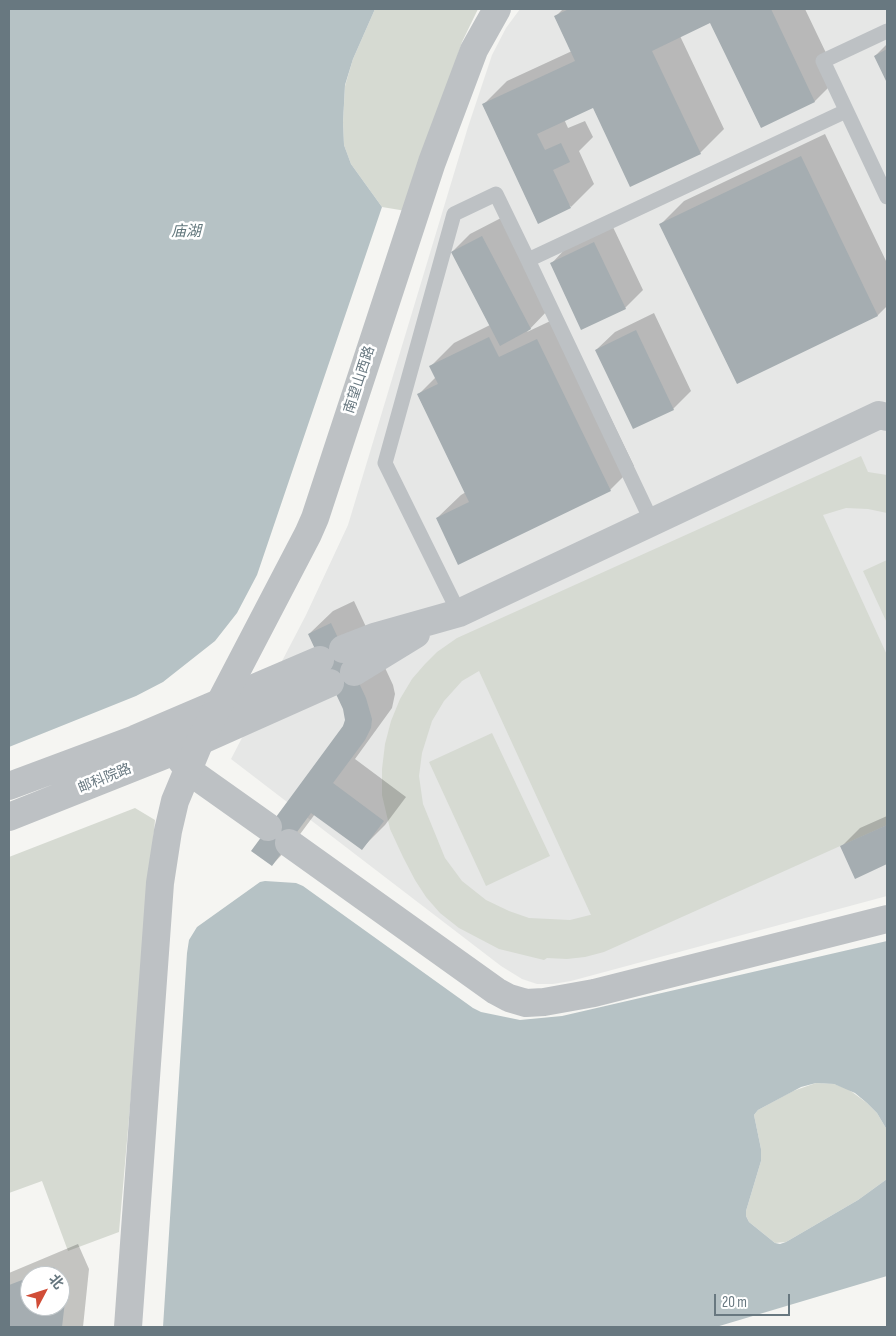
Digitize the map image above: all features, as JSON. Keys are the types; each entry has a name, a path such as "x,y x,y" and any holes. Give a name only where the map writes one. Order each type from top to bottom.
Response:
{"street":[{"name":"南望山西路","path":"128,1327 160,883 181,761 200,740 221,704 315,518 432,162 474,50 497,9"},
{"path":"9,786 158,730 221,704 337,666 386,654 449,616 652,522 885,409"},
{"path":"200,740 337,666"},
{"path":"158,730 181,761 279,835 496,991 509,998 526,1003 544,1002 594,993 887,919"},
{"name":"邮科院路","path":"9,817 181,761"}],"lane":[{"path":"887,31 823,61 887,197"},
{"path":"528,260 846,111"},
{"path":"449,616 386,464 454,214 496,194 652,522"}],"shaded area":[{"path":"375,9 478,9 462,42 406,211 382,207 351,164 344,145 345,86 353,59"},
{"path":"520,9 887,9 887,896 571,981 553,984 537,984 522,979 501,966 231,759 306,615 348,525 468,127 492,55 506,28"},
{"path":"861,456 868,472 887,475 887,513 868,509 846,508 823,515 887,655 887,825 604,952 585,957 567,959 547,958 544,960 499,949 459,928 440,913 426,897 415,880 390,829 382,795 382,769 385,744 391,721 400,699 412,679 425,664 437,652 457,638","holes":["479,671 591,915 570,920 529,918 509,911 486,900 462,881 445,858 423,804 419,776 422,753 432,721 444,701 462,681"]},
{"path":"887,560 887,623 863,571"},
{"path":"492,733 550,856 486,886 429,762"},
{"path":"135,808 155,820 119,1232 68,1251 42,1181 9,1193 9,857"},
{"path":"816,1083 834,1084 848,1089 877,1113 887,1130 887,1179 858,1200 786,1242 775,1243 749,1222 746,1216 761,1161 761,1149 754,1115 758,1110 793,1091"}],"water":[{"name":"庙湖","path":"9,9 375,9 353,59 345,85 343,122 344,145 351,164 382,207 257,575 237,613 215,641 163,682 136,696 9,747"},
{"path":"260,882 296,883 303,886 473,1008 481,1012 520,1020 562,1016 887,941 887,1130 877,1113 867,1103 855,1093 834,1084 816,1083 801,1087 758,1110 754,1115 761,1149 761,1161 746,1216 749,1222 775,1243 780,1244 858,1200 887,1179 887,1276 716,1327 163,1327 189,940 197,927"}],"building":[{"path":"569,9 771,9 815,102 761,128 710,23 652,51 701,154 630,187 593,108 537,134 545,150 561,143 570,162 553,170 571,208 538,224 482,104 575,61 554,16"},
{"path":"887,49 887,83 874,56"},
{"path":"801,156 878,316 737,384 659,224"},
{"path":"482,236 531,329 500,346 451,252"},
{"path":"594,242 626,309 581,330 550,263"},
{"path":"636,330 674,410 633,429 595,350"},
{"path":"489,337 499,357 537,339 611,491 458,565 436,518 469,502 417,394 438,384 429,366"},
{"path":"331,623 366,698 372,719 371,728 365,740 333,783 384,821 362,850 311,813 272,866 251,851 343,726 345,720 343,709 308,634"},
{"path":"887,825 887,864 855,879 840,846"},
{"path":"20,1281 20,1316 63,1316 62,1327 9,1327 9,1285"}]}
